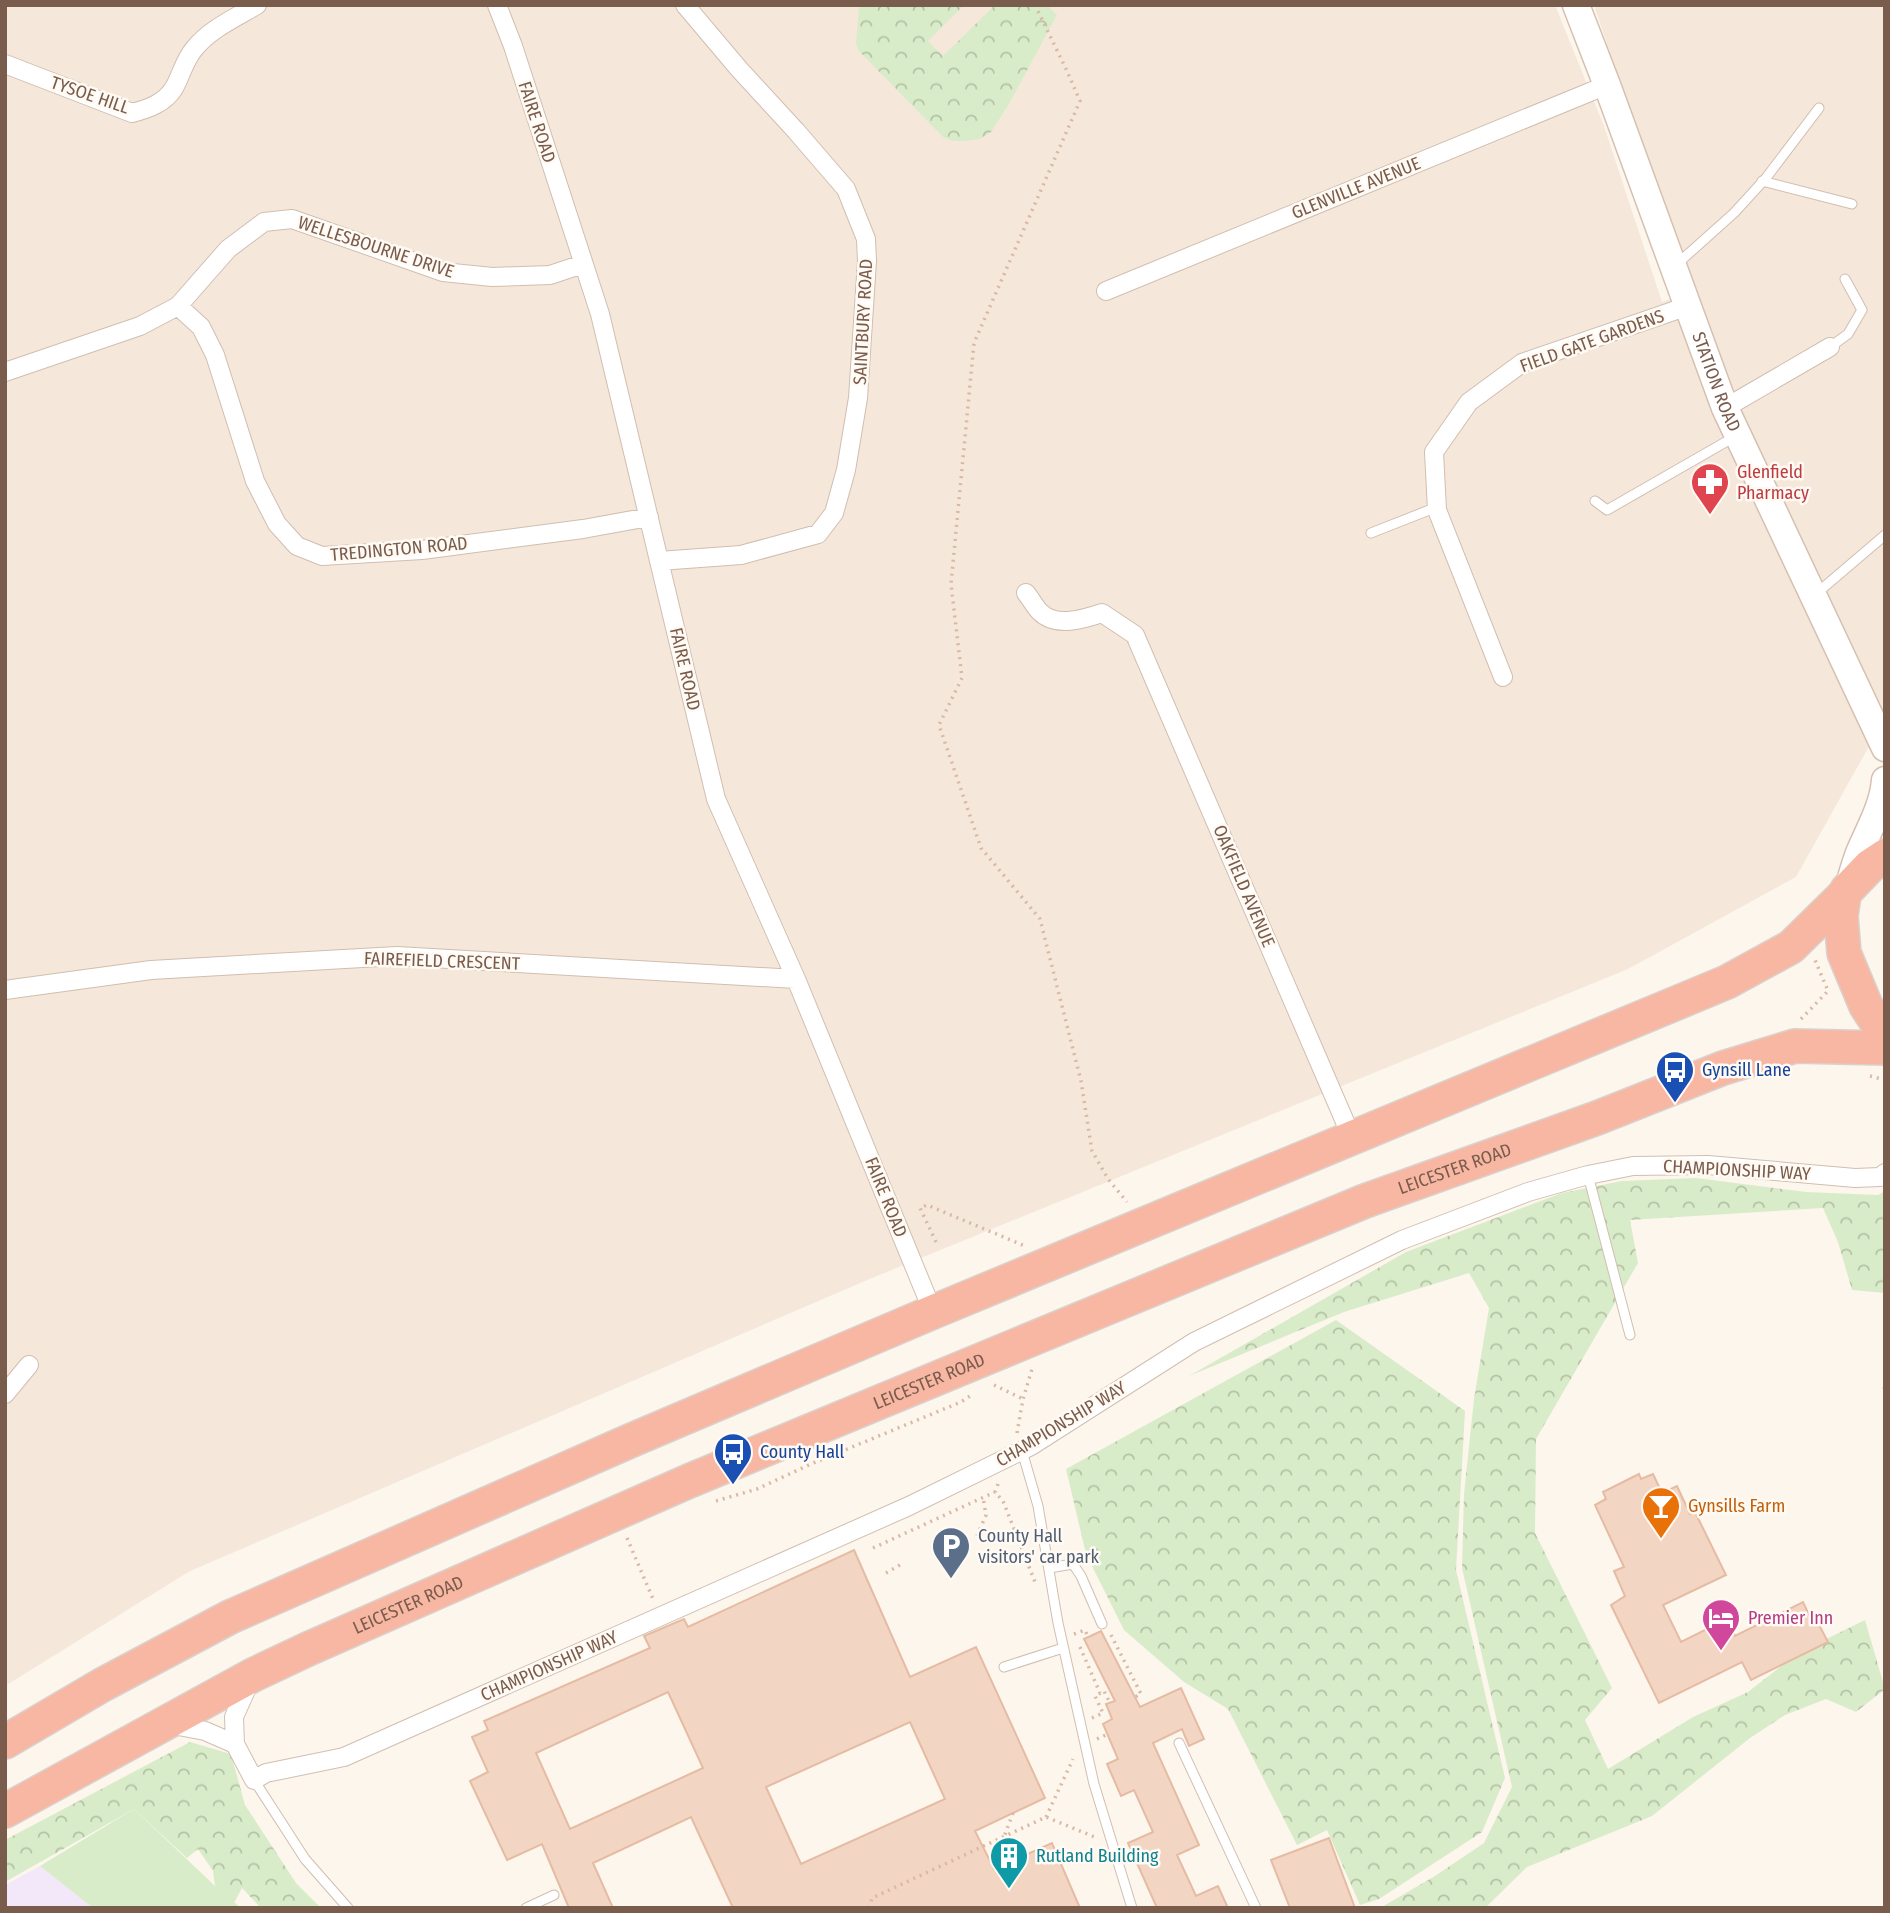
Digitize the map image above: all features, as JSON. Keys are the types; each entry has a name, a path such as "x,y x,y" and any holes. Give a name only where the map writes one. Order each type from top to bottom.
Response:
{"highway":[{"path":"5,1742 102,1685 230,1617 632,1440 933,1312 1727,982 1791,947 1870,866 1885,856"},
{"path":"1845,893 1841,916 1844,953 1866,1006 1885,1035"},
{"name":"LEICESTER ROAD","path":"5,1811 253,1675 689,1481 1365,1201 1597,1118 1723,1068 1795,1046 1885,1048"}],"street":[{"name":"TYSOE HILL","path":"5,64 132,113 150,109 173,91 183,67 200,43 214,30 257,5"},
{"name":"FAIRE ROAD","path":"497,5 513,46 600,314 716,799 796,979 933,1312"},
{"name":"SAINTBURY ROAD","path":"659,561 740,555 818,534 834,513 846,470 858,398 867,261 866,239 846,189 685,5"},
{"name":"STATION ROAD","path":"1576,5 1725,408 1885,748"},
{"name":"GLENVILLE AVENUE","path":"1105,291 1607,85"},
{"name":"WELLESBOURNE DRIVE","path":"5,372 140,327 178,306 228,249 264,222 292,219 443,272 492,277 550,275 583,264"},
{"name":"TREDINGTON ROAD","path":"178,306 201,327 215,355 255,481 277,524 297,546 322,556 422,550 583,529 649,517"},
{"name":"FIELD GATE GARDENS","path":"1503,677 1437,507 1434,452 1469,402 1522,363 1688,306"},
{"path":"1725,408 1830,347"},
{"name":"OAKFIELD AVENUE","path":"1026,593 1048,618 1066,621 1102,613 1135,635 1352,1138"},
{"path":"1845,893 1880,806 1885,780"},
{"name":"FAIREFIELD CRESCENT","path":"5,990 151,970 397,956 796,979"},
{"name":"CHAMPIONSHIP WAY","path":"254,1780 266,1773 344,1757 909,1506 1014,1455 1194,1342 1402,1240 1528,1192 1633,1166 1708,1165 1855,1178 1880,1177 1885,1173"},
{"path":"5,1394 29,1365"},
{"path":"253,1675 234,1717 235,1744 254,1780"},
{"path":"165,1724 205,1731 235,1744"}],"lane":[{"path":"1674,268 1734,214 1819,108"},
{"path":"1762,181 1852,204"},
{"path":"1830,347 1848,334 1862,310 1845,279"},
{"path":"1595,501 1607,510 1737,435"},
{"path":"1628,484 1641,490"},
{"path":"1371,533 1437,507"},
{"path":"1815,596 1885,535"},
{"path":"1588,1175 1630,1335"},
{"path":"1014,1455 1038,1506 1063,1648 1094,1784 1132,1908"},
{"path":"1049,1568 1073,1564 1102,1624"},
{"path":"1004,1667 1063,1648"},
{"path":"1179,1743 1256,1908"},
{"path":"254,1780 305,1859 348,1908"},
{"path":"526,1908 554,1895"}],"path":[{"path":"1035,5 1080,101 974,343 951,584 962,678 939,725 981,848 1040,919 1081,1081 1092,1151 1108,1179 1128,1203"},
{"path":"1795,1046 1793,1027 1828,991 1804,936"},
{"path":"873,1548 995,1492 1014,1455 1023,1399 1032,1367"},
{"path":"990,1383 1023,1399"},
{"path":"711,1502 757,1489"},
{"path":"995,1492 1003,1501 1039,1591"},
{"path":"976,1536 986,1515 983,1497"},
{"path":"626,1535 661,1617"},
{"path":"886,1573 900,1565 904,1567"},
{"path":"1074,1634 1102,1624 1106,1626 1141,1694 1135,1697"},
{"path":"1085,1630 1088,1637"},
{"path":"1079,1646 1100,1693"},
{"path":"1103,1713 1095,1696 1104,1691 1111,1703"},
{"path":"869,1908 872,1898 1046,1817 1062,1783"},
{"path":"1013,1813 1004,1837 1014,1858"},
{"path":"1046,1817 1112,1844"}],"shaded area":[{"path":"5,5 1555,5 1604,126 1662,302 1689,292 1594,5 1885,5 1885,735 1877,732 1796,877 1628,969 872,1278 190,1571 5,1686"},
{"path":"40,1866 93,1908 5,1908 5,1885"}],"green space":[{"path":"859,5 964,5 928,41 943,56 995,5 1047,5 1057,15 991,132 980,139 952,141 943,137 858,50 856,43"},
{"path":"1696,1178 1806,1192 1878,1195 1885,1191 1885,1293 1852,1290 1838,1242 1823,1208 1630,1220 1638,1263 1536,1439 1535,1533 1612,1688 1585,1720 1608,1769 1693,1717 1748,1692 1798,1653 1865,1620 1885,1689 1856,1712 1826,1699 1785,1715 1750,1738 1652,1816 1527,1867 1485,1908 1380,1908 1484,1843 1512,1787 1462,1568 1464,1494 1474,1399 1489,1308 1469,1273 1344,1312 1189,1376 1406,1252 1562,1193 1622,1181"},
{"path":"1336,1320 1465,1411 1456,1570 1505,1778 1482,1832 1379,1899 1360,1905 1327,1830 1297,1845 1228,1709 1184,1682 1124,1630 1086,1554 1066,1469"},
{"path":"190,1742 231,1754 245,1805 296,1883 321,1908 261,1908 242,1888 234,1903 215,1886 213,1871 198,1849 187,1858 134,1809 5,1882 5,1840"},
{"path":"134,1809 241,1908 93,1908 40,1866"}],"building":[{"path":"1639,1474 1641,1479 1653,1474 1662,1493 1677,1486 1690,1514 1695,1512 1726,1575 1663,1605 1681,1642 1727,1619 1735,1636 1803,1602 1811,1619 1815,1617 1828,1642 1751,1680 1742,1662 1659,1703 1611,1605 1625,1596 1614,1571 1624,1567 1595,1505 1606,1499 1603,1492"},
{"path":"854,1550 910,1677 976,1647 1045,1798 975,1831 994,1869 1052,1843 1080,1908 733,1908 691,1817 593,1863 613,1908 569,1908 542,1844 507,1860 470,1781 488,1772 472,1737 488,1730 484,1721 650,1648 644,1636 684,1619 688,1627","holes":["668,1692 703,1768 570,1829 536,1753","910,1722 945,1799 801,1864 766,1787"]},
{"path":"1101,1631 1140,1707 1181,1688 1204,1739 1189,1746 1182,1729 1153,1743 1199,1845 1177,1855 1196,1896 1218,1886 1228,1908 1157,1908 1128,1843 1153,1832 1134,1790 1121,1796 1107,1764 1118,1759 1103,1724 1112,1719 1106,1704 1115,1701 1084,1639"},
{"path":"1329,1838 1355,1908 1290,1908 1271,1860"}],"place":[{"name":"Glenfield Pharmacy","path":"1710,516"},
{"name":"Gynsill Lane","path":"1675,1104"},
{"name":"County Hall","path":"733,1486"},
{"name":"Gynsills Farm","path":"1661,1540"},
{"name":"County Hall visitors' car park","path":"951,1580"},
{"name":"Premier Inn","path":"1721,1652"},
{"name":"Rutland Building","path":"1009,1890"}]}
